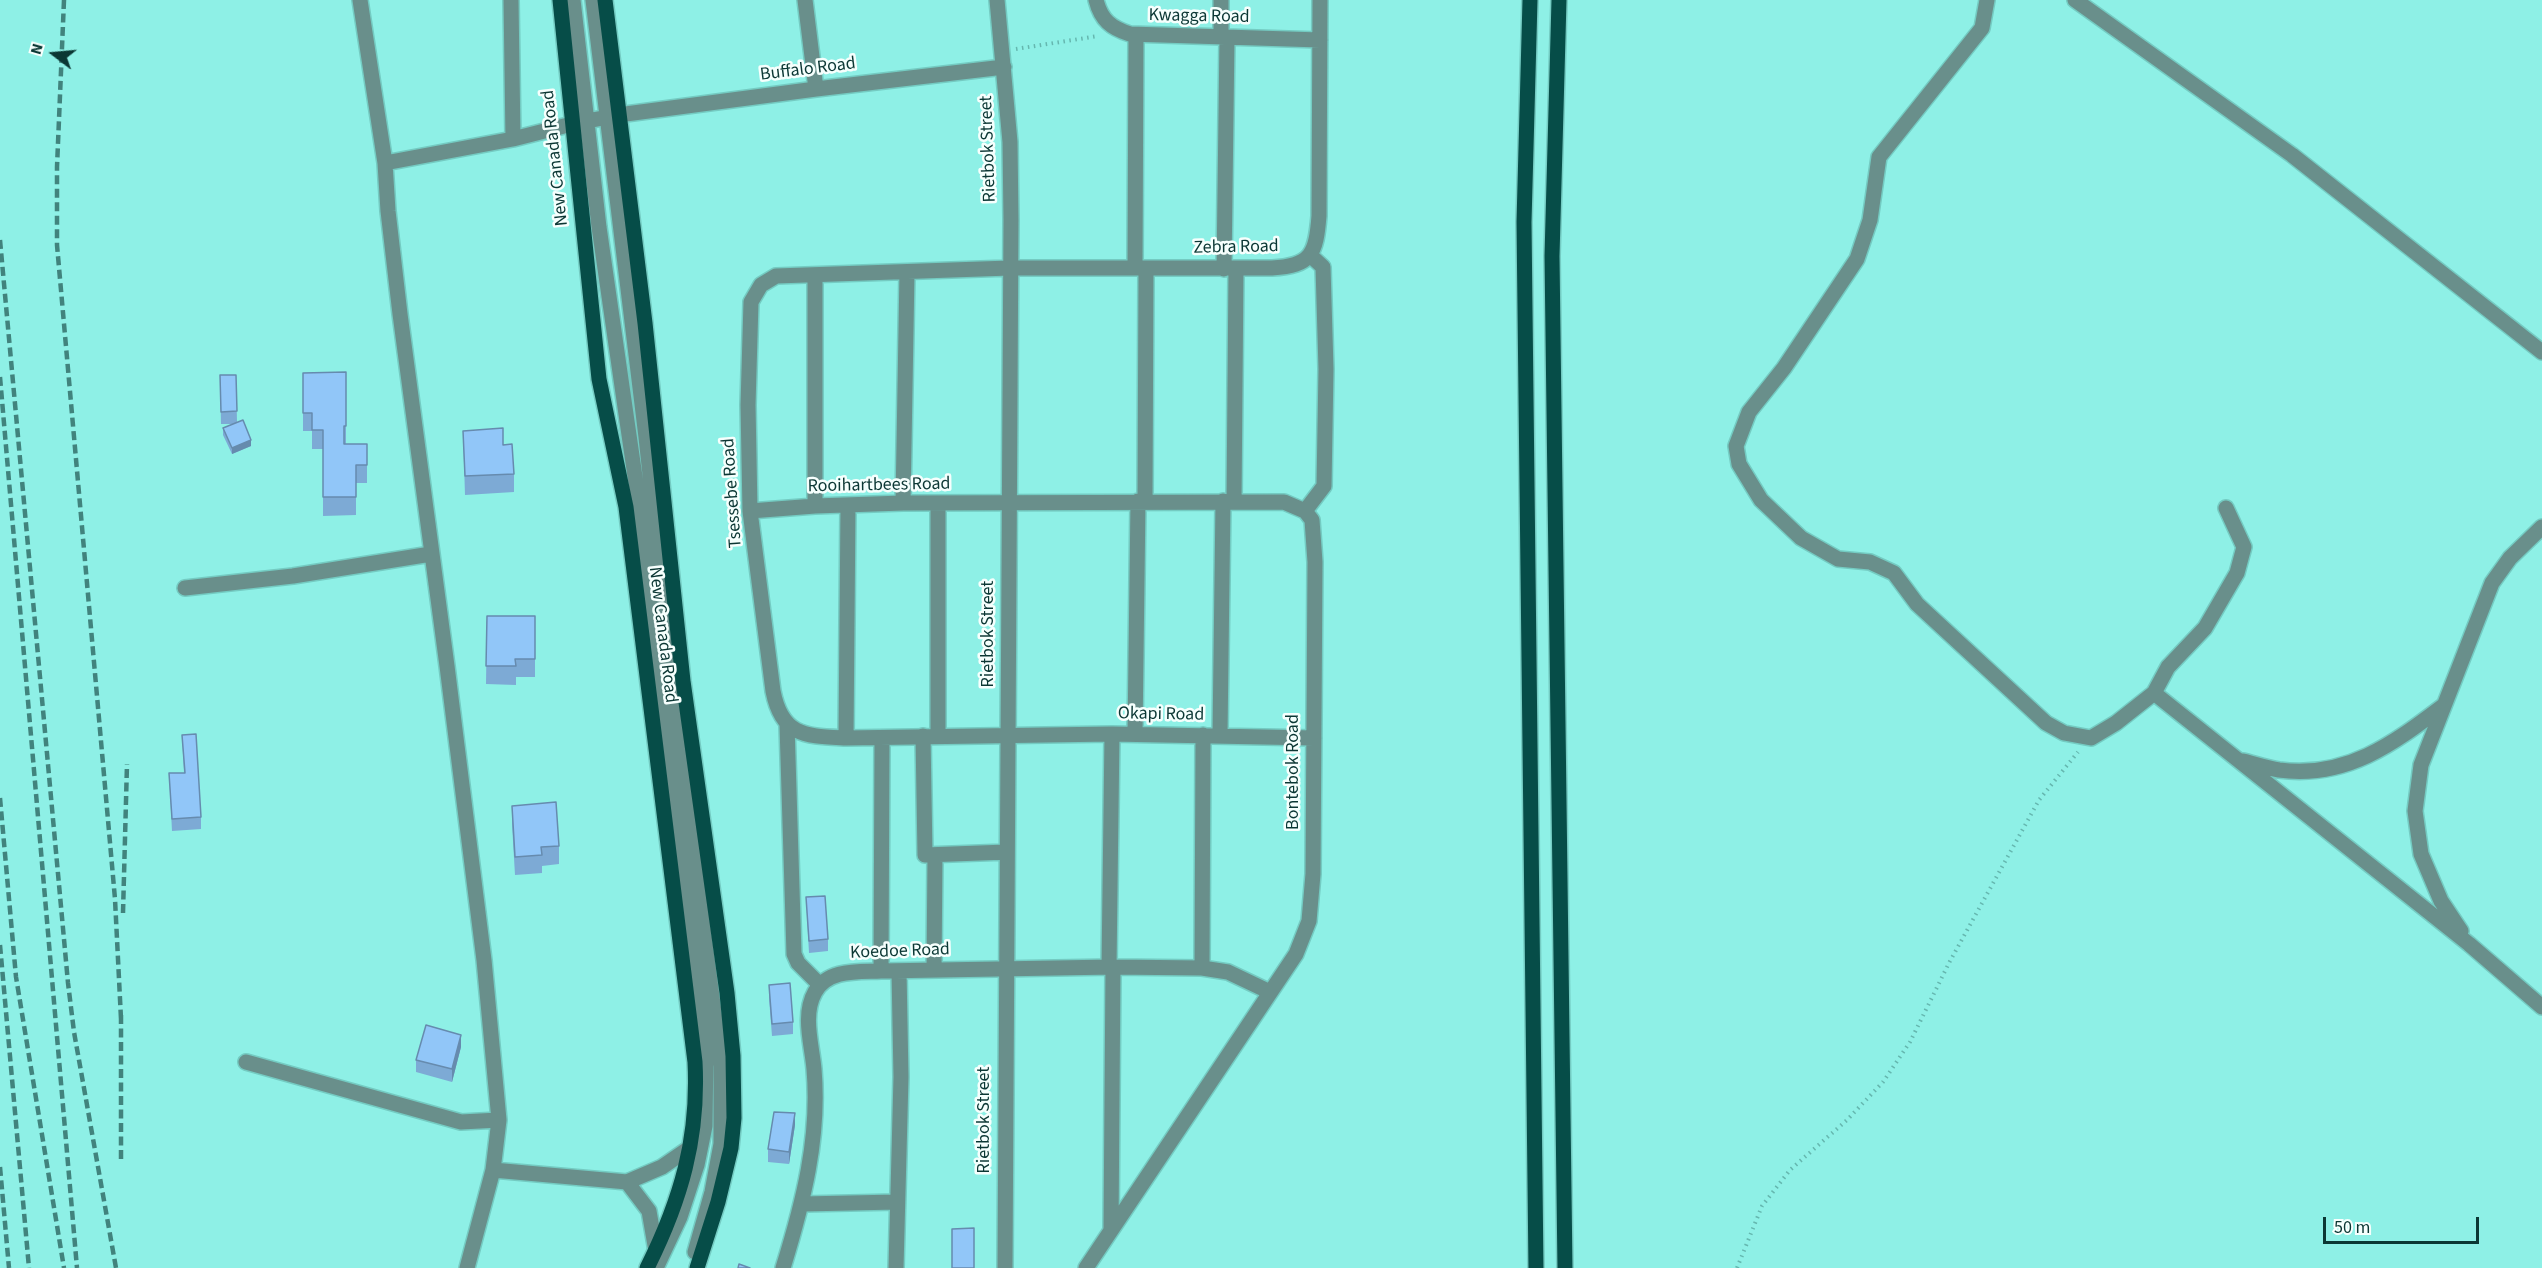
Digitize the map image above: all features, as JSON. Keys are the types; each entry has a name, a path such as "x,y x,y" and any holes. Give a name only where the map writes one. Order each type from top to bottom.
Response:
{"main road":[{"name":"New Canada Road","path":"560,0 579,123 578,179 599,379 626,507 690,1010 697,1095 691,1147 671,1219 647,1268"},
{"name":"New Canada Road","path":"605,0 613,117 645,323 683,681 727,993 733,1056 734,1118 731,1148 698,1268"},
{"path":"1530,0 1524,233 1536,1268"},
{"path":"1559,0 1552,256 1565,1268"}],"street":[{"path":"360,0 385,163 388,211 484,960 499,1120 493,1170 467,1268"},
{"path":"511,0 513,140"},
{"name":"New Canada Road","path":"573,0 579,123 640,518 663,730 706,1047 705,1126 697,1165 680,1217 656,1268"},
{"name":"New Canada Road","path":"593,0 613,117 676,717 721,1066 721,1144 712,1192 690,1268"},
{"path":"805,0 816,89"},
{"name":"Rietbok Street","path":"997,0 1010,141 1005,1268"},
{"path":"1096,0 1105,21 1115,29"},
{"path":"1220,735 1228,501 1230,269 1221,0"},
{"path":"1009,502 1284,502 1305,511 1324,486 1326,369 1323,267 1310,255 1316,244 1319,216 1320,0"},
{"path":"1987,0 1982,28 1879,157 1870,219 1857,259 1784,368 1749,412 1736,446 1739,464 1761,500 1801,538 1838,559 1870,562 1894,573 1917,604 2046,723 2064,733 2091,738 2116,723 2154,693 2168,667 2205,628 2237,573 2244,547 2226,508"},
{"path":"2075,0 2292,155 2542,352"},
{"name":"Kwagga Road","path":"1115,29 1136,35 1320,40"},
{"path":"1134,734 1142,501 1141,269 1136,35"},
{"name":"Buffalo Road","path":"385,163 513,140 613,117 816,89 1004,68"},
{"name":"Zebra Road","path":"1010,268 1230,269 1294,266 1302,263 1310,255"},
{"name":"Tsessebe Road","path":"787,725 779,713 773,691 750,512 748,405 751,302 761,285 776,276 1010,268"},
{"path":"903,503 907,272"},
{"path":"815,275 815,506"},
{"name":"Rooihartbees Road","path":"750,512 815,506 1009,502"},
{"path":"938,504 925,855 1006,852"},
{"path":"846,738 848,505"},
{"name":"Bontebok Road","path":"1086,1268 1296,954 1310,921 1313,874 1315,562 1314,526 1305,511"},
{"path":"2469,944 2441,901 2421,854 2415,811 2421,765 2492,583 2510,558 2542,527"},
{"path":"186,588 293,576 431,554"},
{"path":"2154,693 2469,944 2542,1007"},
{"path":"2237,759 2278,770 2308,772 2342,766 2369,756 2405,734 2445,704"},
{"path":"787,725 803,734 846,738 1008,735"},
{"path":"783,1268 803,1203 813,1146 814,1070 808,1018 813,994 820,985 798,963 794,954 787,725"},
{"path":"1111,1230 1112,734"},
{"name":"Okapi Road","path":"1008,735 1134,734 1314,738"},
{"path":"1202,968 1203,735"},
{"path":"881,971 882,738"},
{"path":"934,970 935,855"},
{"name":"Koedoe Road","path":"820,985 834,975 881,971 1111,967 1202,968 1228,972 1270,992"},
{"path":"896,1268 901,1077 899,971"},
{"path":"246,1062 461,1122 499,1120"},
{"path":"493,1170 627,1182 662,1167 691,1147"},
{"path":"627,1182 649,1211 656,1251"},
{"path":"803,1203 897,1202"}],"path":[{"path":"1003,51 1091,39 1115,29"},
{"path":"1737,1268 1762,1206 1790,1170 1847,1120 1883,1082 1910,1042 1954,953 2039,800 2091,738"}],"building":[{"path":"346,372 344,444 367,444 367,465 356,465 356,497 323,497 323,430 312,430 312,413 303,413 303,373"},
{"path":"220,375 236,375 237,411 221,412"},
{"path":"243,420 251,440 232,448 223,428"},
{"path":"503,428 503,445 512,444 514,474 465,476 463,431"},
{"path":"487,616 535,616 535,659 515,659 516,666 486,666"},
{"path":"196,734 201,817 172,819 169,773 185,773 182,735"},
{"path":"556,802 559,846 541,847 542,855 515,857 512,806"},
{"path":"825,896 828,939 809,941 806,897"},
{"path":"790,983 793,1022 772,1024 769,985"},
{"path":"426,1025 461,1035 452,1069 416,1060"},
{"path":"774,1112 795,1113 789,1152 768,1149"},
{"path":"974,1228 974,1268 952,1268 952,1229"},
{"path":"739,1264 750,1268 738,1268"}],"railway":[{"path":"64,0 57,167 57,245 115,899 121,1019"},
{"path":"0,240 68,983 74,1032 116,1268"},
{"path":"0,377 77,1268"},
{"path":"123,913 127,764"},
{"path":"0,798 16,977 64,1268"},
{"path":"0,945 29,1268"},
{"path":"121,1012 121,1159"},
{"path":"0,1167 9,1268"}]}
